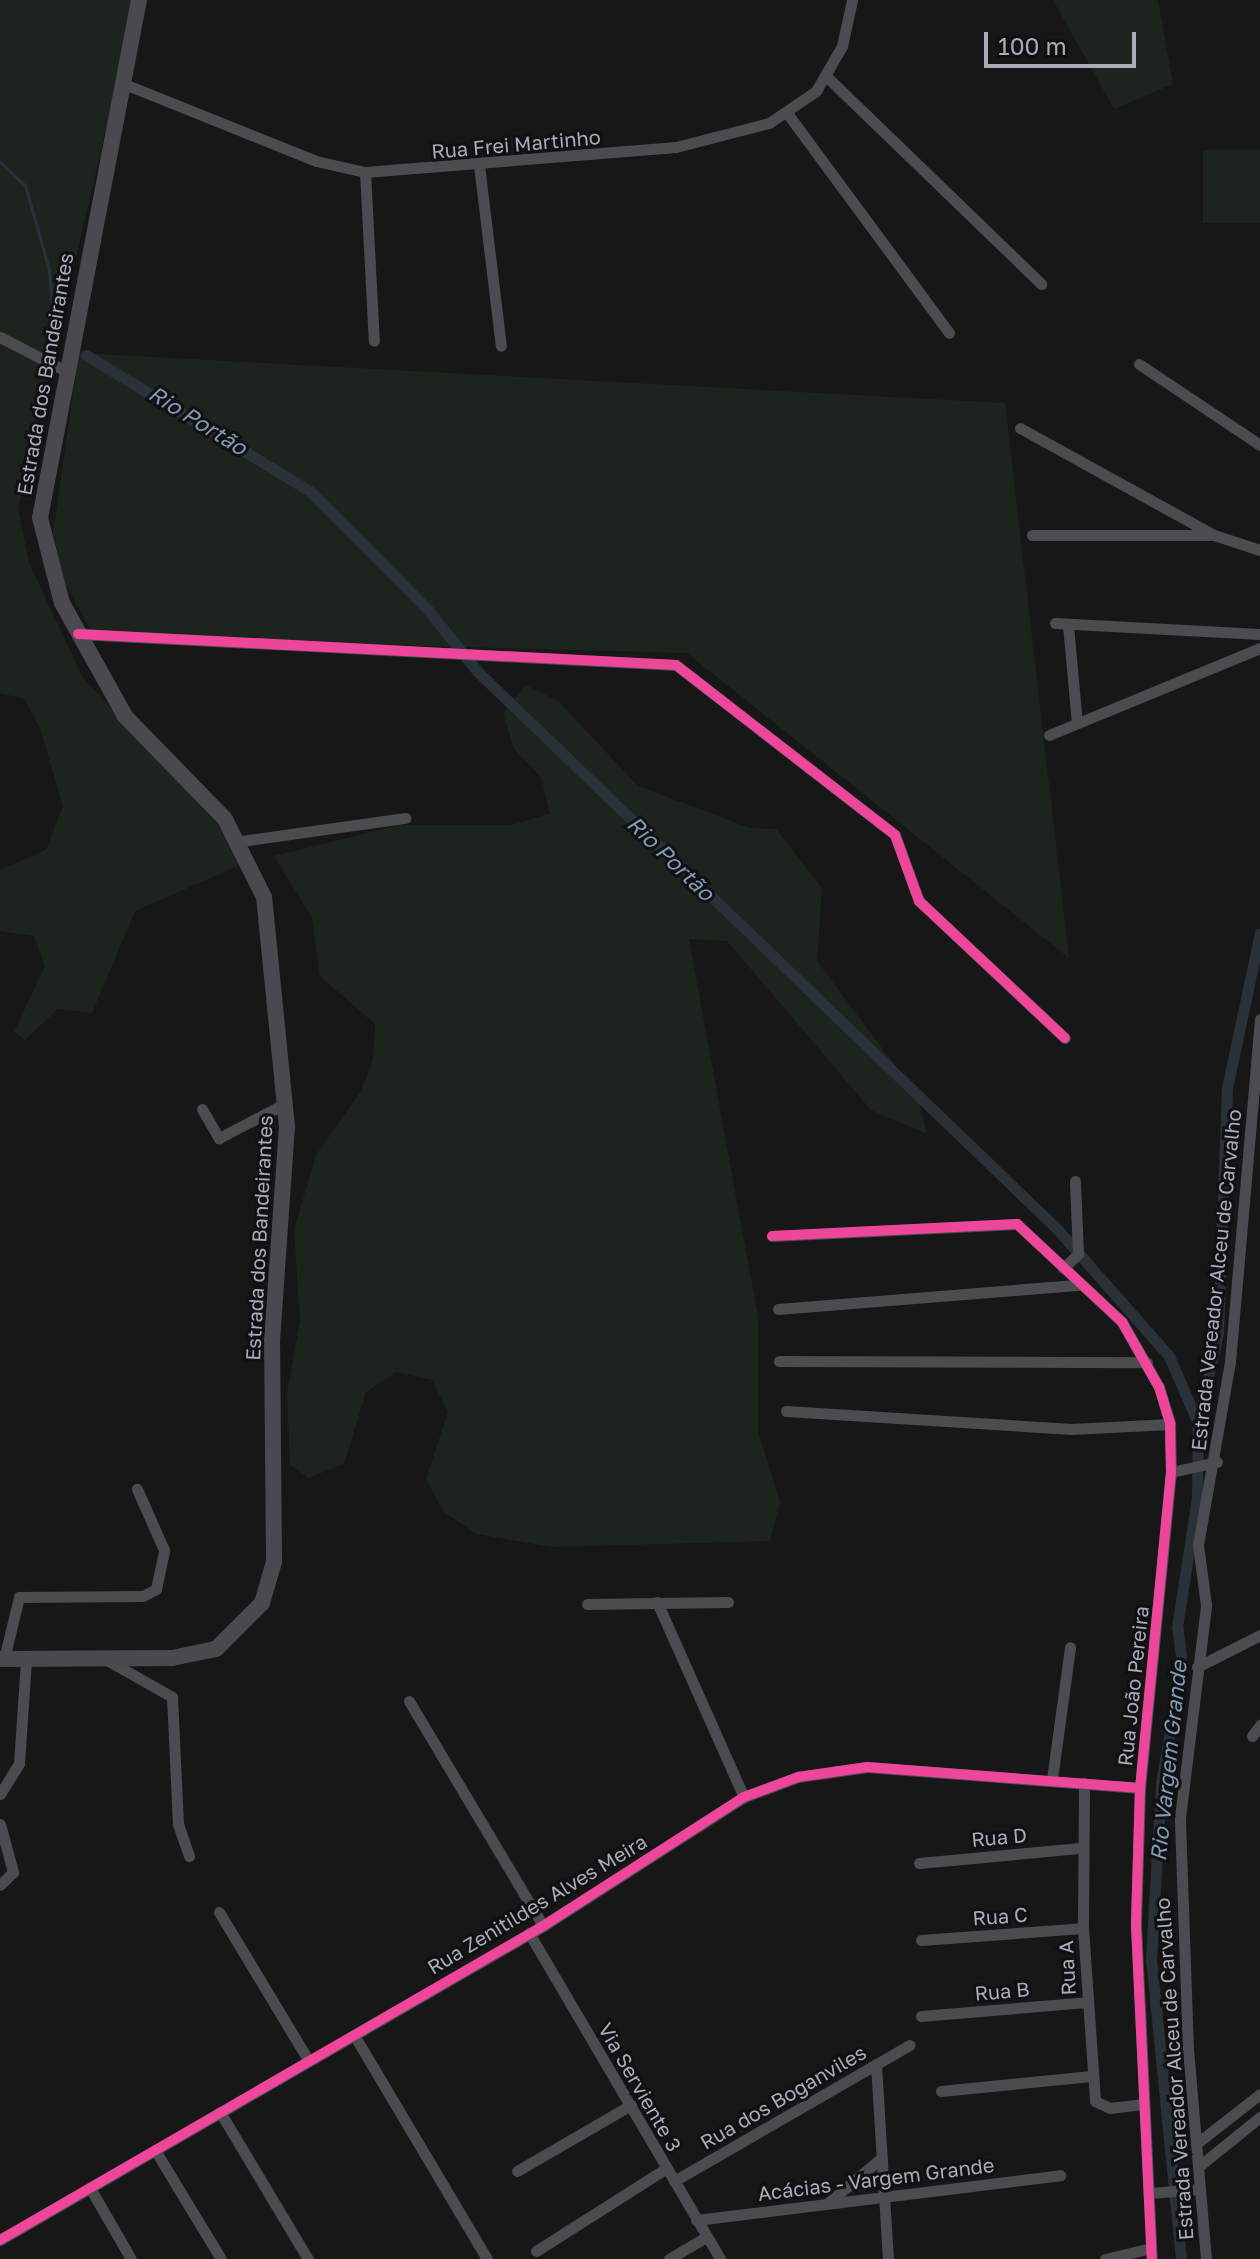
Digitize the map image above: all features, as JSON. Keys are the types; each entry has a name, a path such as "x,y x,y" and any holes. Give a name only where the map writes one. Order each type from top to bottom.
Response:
{"main road":[{"name":"Estrada dos Bandeirantes","path":"2,1659 106,1660 216,1649 242,1630 269,1590 286,1103 269,919 241,841 142,738 78,634 50,574 40,518 64,370 139,0"}],"street":[{"path":"852,0 827,77 1041,284"},
{"name":"Rua Frei Martinho","path":"122,83 316,161 365,172 676,147 787,113 827,77"},
{"path":"787,113 949,333"},
{"path":"479,165 501,346"},
{"path":"365,172 374,341"},
{"path":"0,337 64,370"},
{"path":"1139,364 1260,445"},
{"path":"1020,428 1214,535 1260,550"},
{"path":"1032,535 1214,535"},
{"path":"1055,623 1260,634"},
{"path":"1068,625 1077,723"},
{"path":"78,634 662,662 703,681 895,835 919,901 1065,1038"},
{"path":"1049,735 1260,648"},
{"path":"241,841 405,818"},
{"name":"Estrada Vereador Alceu de Carvalho","path":"1206,2259 1179,1877 1197,1667 1206,1605 1198,1545 1211,1463 1260,1019"},
{"path":"202,1109 214,1137 286,1103"},
{"path":"1068,1265 1078,1249 1075,1181"},
{"name":"Rua João Pereira","path":"772,1236 1009,1222 1025,1228 1068,1265 1082,1287 1122,1322 1147,1362 1170,1424 1171,1472 1140,1788 1142,2104 1152,2254"},
{"path":"778,1309 1082,1287"},
{"path":"779,1361 1147,1362"},
{"path":"786,1411 1071,1429 1170,1424"},
{"path":"1171,1472 1211,1463"},
{"path":"2,1659 19,1597 134,1596 156,1589 164,1550 137,1489"},
{"path":"657,1602 744,1797"},
{"path":"587,1604 728,1602"},
{"path":"1197,1667 1260,1635"},
{"path":"1052,1779 1070,1647"},
{"path":"0,1794 19,1763 26,1659"},
{"path":"106,1660 172,1697 178,1824 189,1856"},
{"path":"409,1701 543,1926"},
{"path":"1252,1736 1260,1725"},
{"name":"Rua Zenitildes Alves Meira","path":"0,2240 543,1926 744,1797 798,1777 867,1767 1140,1788"},
{"name":"Rua A","path":"1084,1783 1083,1928 1091,2076 1102,2106 1142,2104"},
{"path":"0,1824 13,1872 0,1885"},
{"name":"Rua D","path":"919,1863 1082,1848"},
{"path":"219,1912 309,2061"},
{"name":"Rua C","path":"921,1940 1083,1928"},
{"name":"Via Serviente 3","path":"529,1933 720,2259"},
{"name":"Rua B","path":"921,2016 1086,2002"},
{"path":"354,2035 487,2259"},
{"name":"Rua dos Boganviles","path":"674,2181 910,2045"},
{"path":"876,2064 888,2259"},
{"path":"941,2091 1091,2076"},
{"path":"1196,2144 1260,2094"},
{"path":"517,2171 631,2105"},
{"path":"220,2112 308,2259"},
{"path":"1198,2167 1260,2117"},
{"path":"155,2150 221,2259"},
{"path":"829,2202 881,2158"},
{"path":"536,2251 667,2168"},
{"name":"Acácias - Vargem Grande","path":"696,2220 1060,2175"},
{"path":"90,2188 131,2259"},
{"path":"1150,2193 1200,2189"},
{"path":"669,2259 706,2237"},
{"path":"1105,2259 1152,2254"}],"shaded area":[{"path":"0,0 136,0 18,508 29,563 83,678 240,848 238,866 135,911 92,1013 58,1009 25,1040 14,1032 45,966 34,936 0,931 0,870 46,850 63,806 40,728 24,699 0,693"},
{"path":"1053,0 1158,0 1173,84 1114,109"},
{"path":"1203,150 1260,150 1260,223 1203,223"},
{"path":"79,353 1005,403 1069,958 687,653 94,637 64,581 53,532"},
{"path":"526,685 559,702 638,786 750,828 776,829 822,888 817,961 917,1095 927,1134 871,1110 727,941 689,939 758,1317 758,1431 780,1502 770,1541 552,1547 476,1534 443,1511 426,1479 448,1412 432,1380 396,1372 366,1392 344,1464 308,1478 290,1465 287,1393 300,1321 294,1230 316,1155 360,1093 373,1060 375,1024 320,976 312,918 274,856 400,825 511,825 550,814 541,777 514,749 503,713"},
{"path":"879,2165 880,2189 844,2194"}],"waterway":[{"name":"Rio Portão","path":"0,162 25,185 49,270 54,326"},
{"name":"Rio Portão","path":"86,355 311,492 428,610 477,671 1058,1230 1169,1356 1198,1423"},
{"name":"Rio Vargem Grande","path":"1181,2259 1151,1959 1161,1783 1182,1665 1177,1627 1197,1498 1198,1423 1218,1333 1227,1088 1260,933"}],"cycle path":[{"path":"78,634 676,665 895,835 919,901 1065,1038"},
{"path":"772,1236 1017,1224 1122,1322 1159,1387 1170,1424 1171,1472 1140,1788 1136,1925 1152,2259"},
{"path":"0,2240 543,1926 744,1797 798,1777 867,1767 1140,1788"}]}
